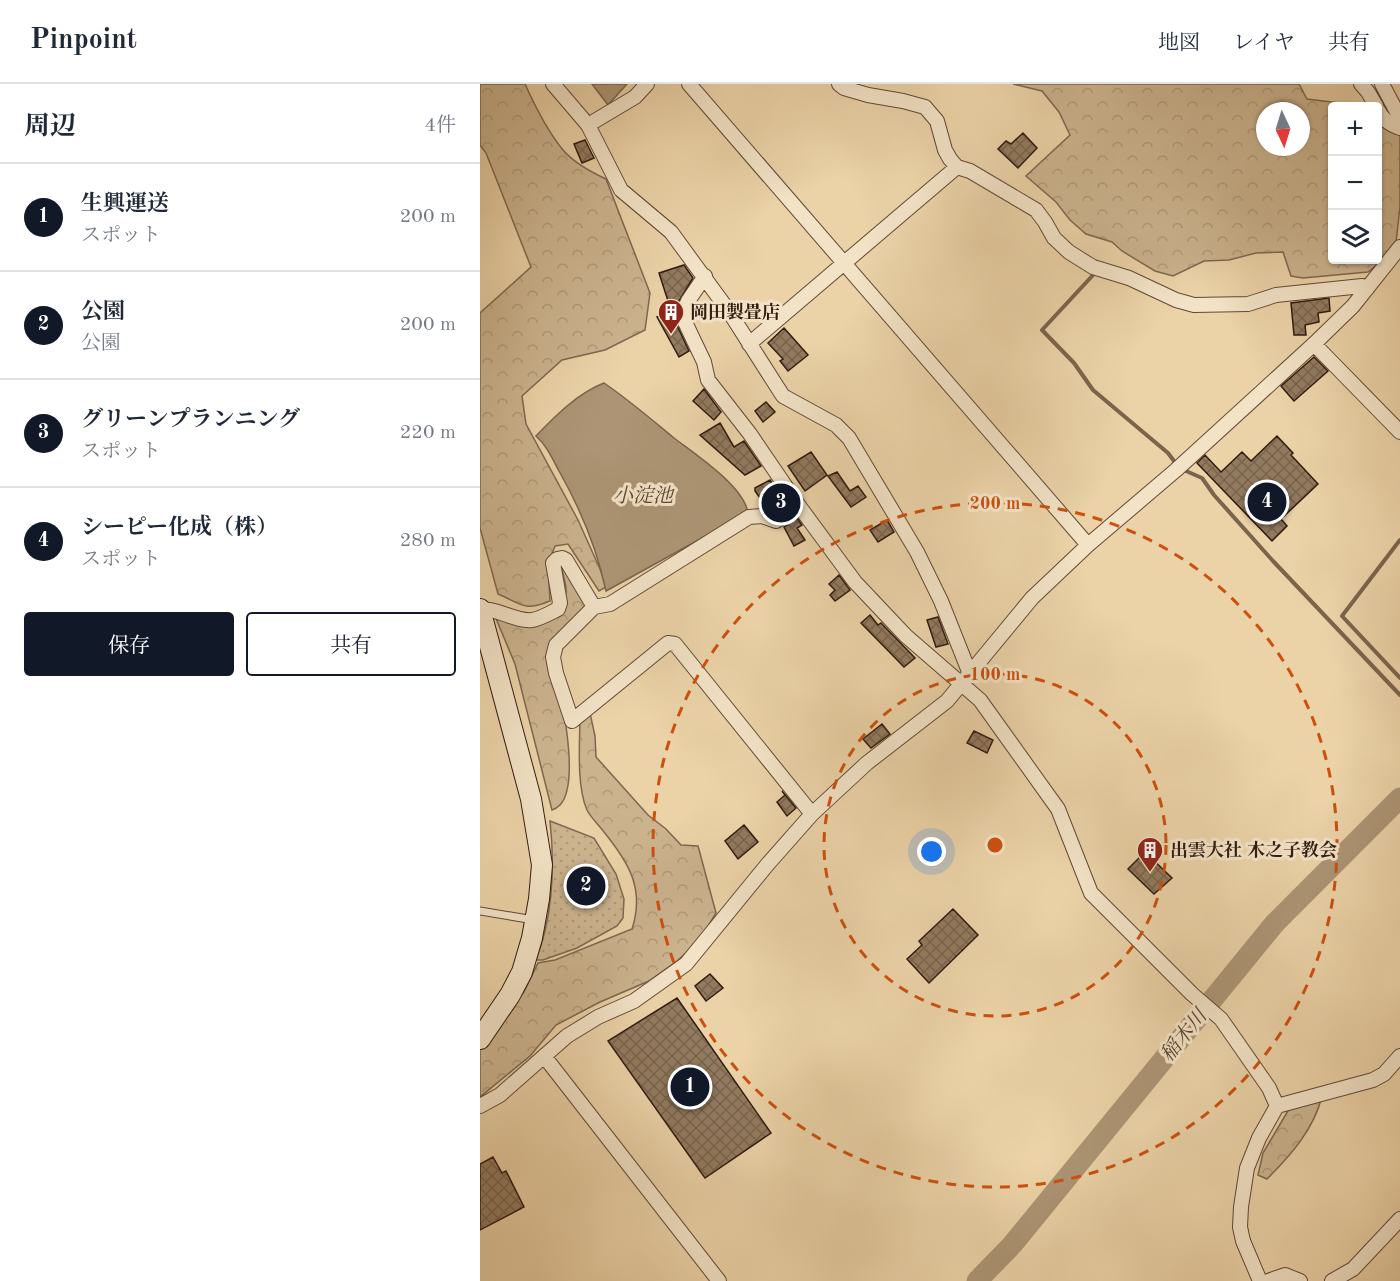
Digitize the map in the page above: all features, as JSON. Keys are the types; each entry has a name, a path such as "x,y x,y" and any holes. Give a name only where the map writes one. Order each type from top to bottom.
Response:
{"street":[{"path":"553,84 588,125 621,190 671,232 705,276 783,396 837,425 849,438 917,552 941,601 967,679 1058,809 1091,893 1192,994 1221,1019 1269,1088 1277,1106"},
{"path":"588,125 635,97 647,84"},
{"path":"689,84 1088,545"},
{"path":"839,84 844,88 868,95 925,107 937,121 945,150 957,166 970,171 1036,210 1054,238 1069,252 1093,267 1129,278 1176,300 1194,305 1248,304 1276,295 1362,286 1367,289"},
{"path":"1361,84 1374,102"},
{"path":"1382,84 1400,121"},
{"path":"1382,117 1400,128"},
{"path":"749,344 957,166"},
{"path":"480,1106 500,1095 567,1036 597,1017 634,1001 686,964 812,814 867,763 947,701 1032,598 1088,545 1176,470 1314,344 1367,289 1400,247"},
{"path":"705,276 688,301 684,310 684,320 704,362 708,380 750,434 855,582 906,636 936,663 967,679"},
{"path":"1314,344 1400,432"},
{"path":"799,506 776,521 762,516 749,517 609,604 594,607 556,645 553,657 572,721 668,644 675,644 812,814"},
{"path":"480,1039 510,995 522,972 532,938 542,865 531,799 480,609 491,608 527,620 534,620 558,609 560,603 553,563 562,558 566,560 594,607"},
{"path":"544,1056 719,1281"},
{"path":"1260,1281 1243,1241 1240,1227 1241,1207 1247,1168 1259,1137 1277,1106 1373,1080 1384,1074 1400,1056"},
{"path":"1332,1281 1353,1269 1400,1219"},
{"path":"1268,1281 1285,1275 1300,1281"}],"lane":[{"path":"480,911 534,920"}],"green space":[{"path":"480,84 525,84 552,135 567,155 606,179 650,293 645,330 605,350 562,360 522,396 526,424 578,520 606,587 599,591 568,544 555,546 548,564 550,601 534,606 523,605 498,594 480,528 480,313 531,267 486,153 480,145"},
{"path":"1013,84 1299,84 1307,99 1332,102 1328,102 1328,264 1378,264 1368,272 1303,278 1291,276 1283,252 1256,253 1229,260 1204,261 1173,276 1155,271 1122,251 1112,242 1086,234 1070,220 1056,202 1026,176 1070,135 1059,112 1042,91"},
{"path":"1382,125 1400,134 1400,207 1396,242 1382,261"},
{"path":"561,565 565,566 586,605 550,646 569,752 566,792 560,805 552,810 515,664 495,616 531,625 546,621 565,610 566,587"},
{"path":"580,713 590,713 595,736 596,757 648,815 681,845 698,846 716,913 699,941 677,961 649,981 600,1002 556,1025 530,1056 480,1097 480,1044 524,992 538,963 555,960 632,929 636,915 637,901 632,877 613,843 587,810 584,800 579,763"},
{"path":"550,821 594,838 616,874 624,899 623,918 617,926 577,948 543,960 536,960 546,926 551,892"},
{"path":"1322,1096 1313,1120 1285,1161 1267,1179 1258,1175 1263,1153 1292,1104"}],"water":[{"path":"592,84 627,84 608,105"},
{"name":"小淀池","path":"604,383 716,470 736,490 747,509 742,516 606,591 593,544 581,514 549,452 536,436 576,399"}],"building":[{"path":"1023,133 1037,148 1018,168 998,149 1006,141 1011,144"},
{"path":"585,140 594,158 582,163 574,144"},
{"path":"684,265 693,278 676,306 672,308 659,273"},
{"path":"1329,298 1330,311 1318,313 1319,322 1305,325 1306,335 1294,335 1291,303"},
{"path":"711,302 718,312 704,319 698,309"},
{"name":"岡田製畳店","path":"675,310 665,326 675,321 689,351 679,357 657,317"},
{"path":"784,328 808,355 788,371 780,361 783,359 768,343"},
{"path":"1314,357 1328,371 1294,401 1281,386"},
{"path":"704,389 721,412 714,420 693,401"},
{"path":"766,402 775,412 763,422 755,411"},
{"path":"720,423 734,447 744,441 761,466 745,475 700,435"},
{"path":"1277,436 1318,484 1281,519 1287,526 1272,541 1197,463 1205,455 1221,472 1242,452 1251,461"},
{"path":"811,452 827,475 805,491 788,466"},
{"path":"837,472 850,491 858,486 866,497 851,507 828,476"},
{"path":"770,480 786,503 775,511 768,499 763,502 755,491 755,488"},
{"path":"797,518 802,525 797,528 805,540 794,546 784,527"},
{"path":"887,520 894,532 878,542 870,530"},
{"path":"839,575 850,590 835,601 830,595 835,590 829,584"},
{"path":"870,615 878,625 881,623 915,658 904,667 861,623"},
{"path":"938,617 948,644 936,647 927,620"},
{"path":"882,724 890,734 871,748 863,739"},
{"path":"974,731 993,740 987,753 967,743"},
{"path":"782,791 796,808 787,816 777,802 785,795"},
{"path":"744,825 758,842 738,859 725,841"},
{"name":"出雲大社 木之子教会","path":"1145,852 1172,878 1154,894 1128,869"},
{"path":"953,909 978,935 929,983 907,959 922,945 919,941"},
{"path":"710,974 723,988 706,1001 695,986"},
{"path":"677,998 771,1133 705,1178 608,1041"},
{"path":"493,1157 502,1173 506,1171 524,1207 480,1230 480,1164"}],"waterway":[{"path":"1094,274 1042,330 1074,363 1093,390 1168,453 1174,461"},
{"path":"1186,471 1202,478 1214,495 1273,561 1400,695"},
{"path":"1400,540 1342,616 1400,678"},
{"name":"稲木川","path":"977,1281 1012,1245 1275,923 1400,798"}],"place":[{"name":"岡田製畳店","path":"671,335"},
{"name":"シーピー化成（株）","path":"1267,502"},
{"name":"グリーンプランニング","path":"781,503"},
{"name":"出雲大社 木之子教会","path":"1150,873"},
{"name":"公園","path":"586,886"},
{"name":"生興運送","path":"690,1087"}]}
